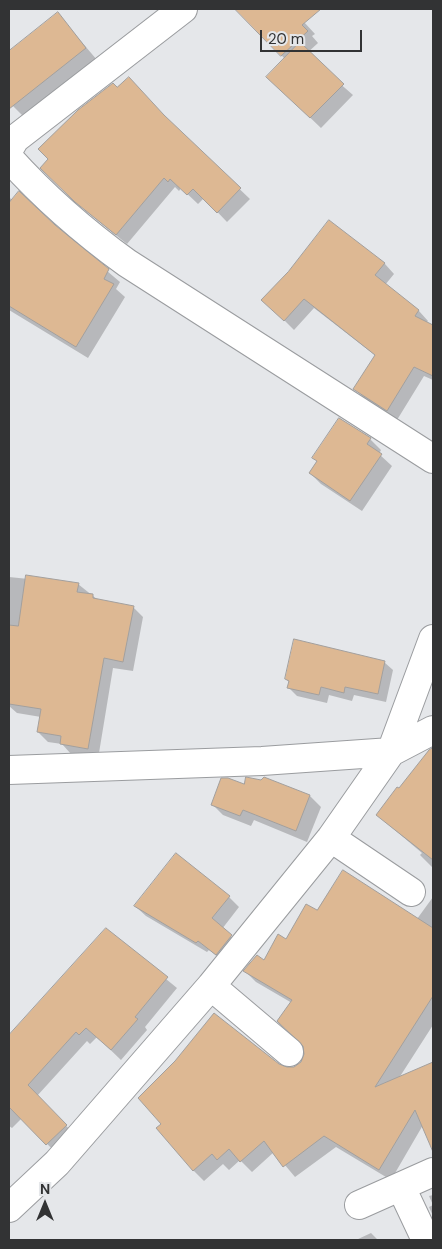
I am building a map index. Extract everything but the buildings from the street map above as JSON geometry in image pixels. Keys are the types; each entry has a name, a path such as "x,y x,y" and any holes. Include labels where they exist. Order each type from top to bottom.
{"street":[{"path":"9,149 15,138 183,9"},
{"path":"9,158 56,207 84,232 127,263 433,459"},
{"path":"9,1208 57,1163 211,986 331,838 391,752 433,639"},
{"path":"9,770 262,761 391,752 433,730"},
{"path":"331,838 411,892"},
{"path":"211,986 289,1052"},
{"path":"359,1205 433,1172"},
{"path":"401,1186 426,1240"}]}
